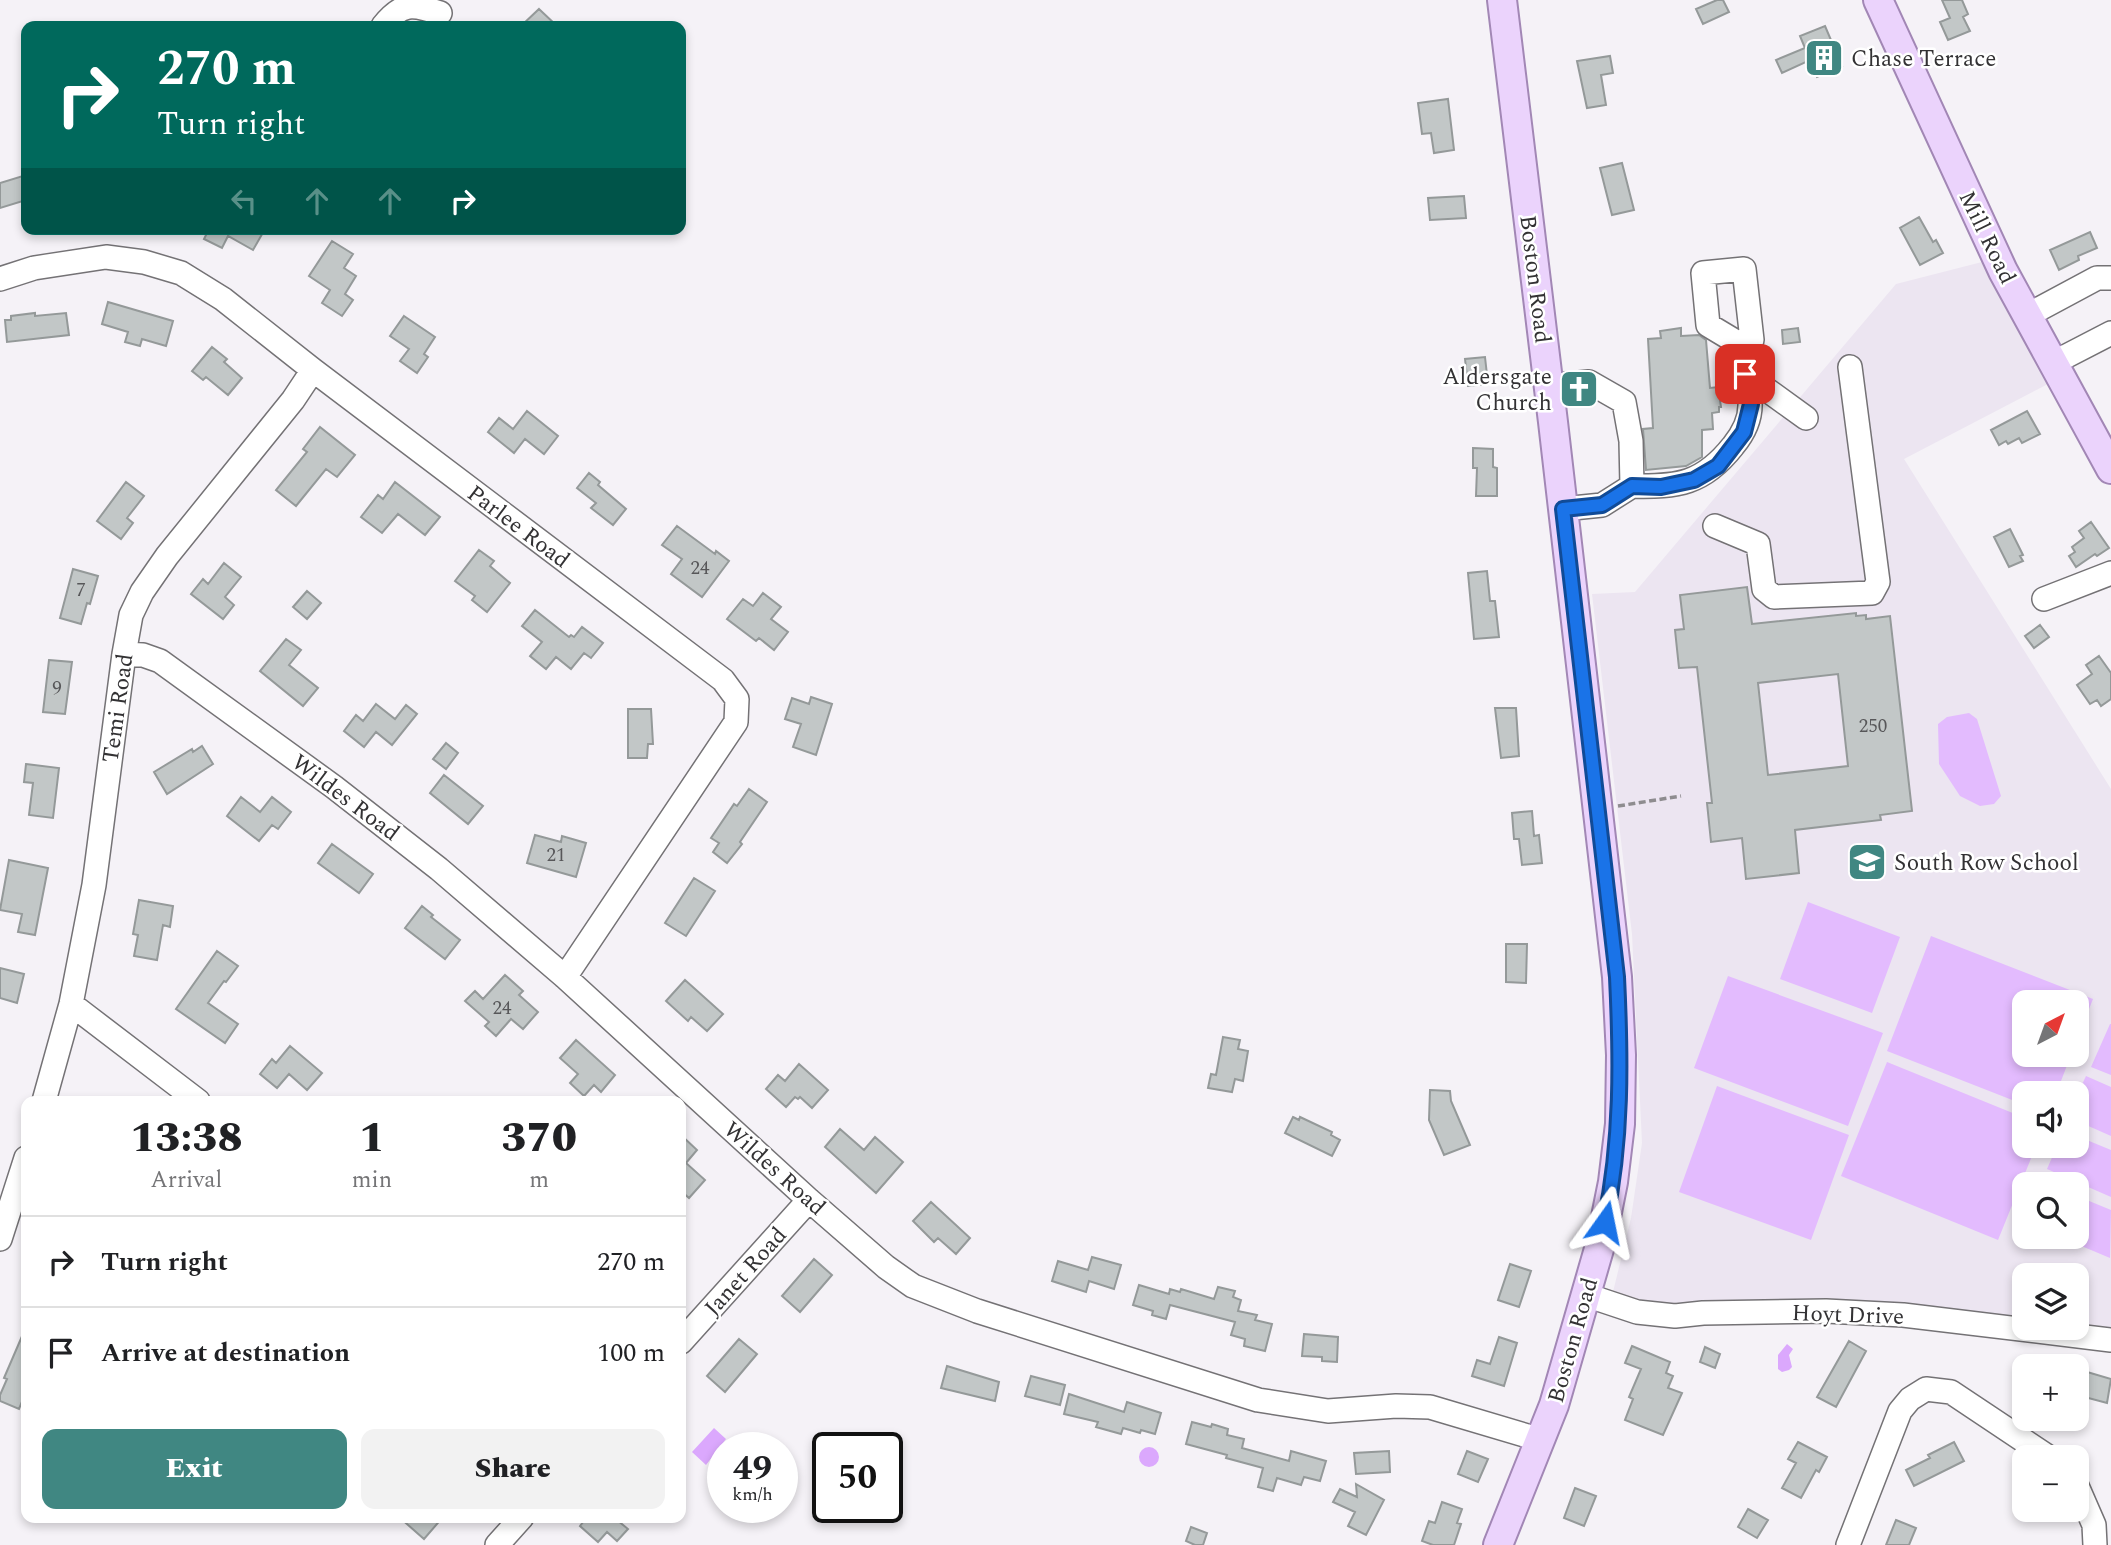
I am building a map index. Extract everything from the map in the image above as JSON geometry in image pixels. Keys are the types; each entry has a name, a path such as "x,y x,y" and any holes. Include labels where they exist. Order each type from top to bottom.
{"main road":[{"name":"Boston Road","path":"1498,1545 1541,1440 1586,1295 1613,1182 1619,1124 1621,1055 1617,977 1502,0"},
{"name":"Mill Road","path":"1878,0 2003,271 2111,469"}],"street":[{"path":"388,21 399,9 416,5 446,13"},
{"name":"Parlee Road","path":"0,279 34,268 106,257 144,262 181,273 223,299 723,680 737,699 736,722 565,977"},
{"path":"2028,315 2097,278 2111,278"},
{"path":"2054,362 2111,333"},
{"path":"1563,509 1602,505 1632,486 1661,487 1694,480 1718,466 1744,432 1751,404 1738,343"},
{"path":"1715,526 1758,544 1764,589 1774,597 1872,593 1878,582 1850,367"},
{"name":"Temi Road","path":"45,1096 71,1004 94,885 131,615 142,592 167,556 293,400 313,370"},
{"path":"1745,374 1807,418"},
{"path":"1549,386 1589,382 1624,402 1631,442 1632,486"},
{"path":"2044,599 2111,573"},
{"name":"Wildes Road","path":"124,654 143,655 160,661 334,787 439,869 565,977 809,1200 914,1286 977,1311 1258,1400 1328,1411 1430,1406 1541,1440"},
{"path":"71,1004 191,1096"},
{"path":"0,1239 21,1174"},
{"name":"Janet Road","path":"686,1336 809,1200"},
{"name":"Hoyt Drive","path":"1586,1295 1637,1312 1675,1317 1703,1313 1826,1311 1903,1315 2111,1340"},
{"path":"1848,1545 1900,1411 1910,1399 1926,1389 1951,1392 2030,1445"},
{"path":"2089,1514 2094,1525 2095,1545"},
{"path":"497,1545 517,1523"}],"path":[{"path":"1597,810 1681,796"}],"shaded area":[{"name":"South Row School","path":"1982,262 2048,384 1904,459 2111,789 2111,1327 2089,1326 2089,1263 2012,1263 2012,1321 1655,1309 1613,1292 1631,1218 1642,1143 1632,934 1592,594 1635,592 1896,284"},
{"path":"1969,713 1977,719 2001,796 1994,804 1980,806 1960,796 1939,764 1938,724 1947,717"},
{"path":"1808,902 1900,937 1872,1013 1780,979"},
{"path":"1931,936 2070,990 2012,990 2012,1068 2066,1068 2061,1081 2012,1081 2012,1100 1887,1051"},
{"path":"1728,976 1883,1033 1848,1126 1694,1068"},
{"path":"2111,1024 2111,1075 2091,1067"},
{"path":"1887,1062 2012,1113 2012,1158 2031,1158 2025,1172 2012,1172 2012,1205 1998,1240 1841,1176"},
{"path":"2086,1076 2111,1087 2111,1136 2089,1126 2089,1081 2084,1081"},
{"path":"1717,1086 1849,1135 1811,1240 1679,1192"},
{"path":"2089,1141 2111,1150 2111,1197 2089,1187 2089,1172 2054,1172 2047,1169 2052,1158 2089,1158"},
{"path":"2089,1201 2111,1210 2110,1258 2089,1249"},
{"path":"1787,1344 1793,1349 1789,1355 1792,1367 1782,1372 1778,1369 1778,1355"},
{"path":"707,1436 706,1465 692,1452"},
{"path":"1149,1447 1156,1450 1159,1457 1156,1464 1149,1467 1142,1464 1139,1457 1142,1450"}],"building":[{"path":"1723,0 1729,12 1703,24 1696,9"},
{"path":"1942,0 1962,0 1968,14 1963,17 1970,31 1948,40 1940,22 1950,18"},
{"path":"539,9 552,21 526,21"},
{"name":"Chase Terrace","path":"1825,26 1842,66 1817,77 1810,60 1782,73 1776,60 1805,48 1800,36"},
{"path":"1610,56 1613,73 1601,75 1606,105 1587,108 1577,61"},
{"path":"1448,99 1454,150 1434,153 1431,133 1422,134 1418,103"},
{"path":"1622,163 1634,210 1612,215 1600,168"},
{"path":"21,177 21,202 0,208 0,183"},
{"path":"1464,196 1466,218 1430,220 1428,198"},
{"path":"1919,217 1933,242 1936,240 1943,253 1920,265 1900,228"},
{"path":"2090,232 2097,248 2078,256 2079,260 2059,270 2050,250"},
{"path":"206,235 262,235 253,250 228,236 222,248 204,239"},
{"path":"332,241 353,254 344,268 356,276 345,294 353,300 342,316 322,303 330,290 309,276"},
{"path":"108,302 173,321 166,346 142,339 140,346 125,342 128,332 102,324"},
{"path":"35,313 35,316 66,313 69,335 7,342 5,320 11,320 11,316"},
{"path":"404,316 435,337 424,354 428,357 417,373 400,361 409,349 390,336"},
{"path":"1681,328 1681,336 1699,335 1706,340 1710,388 1718,387 1721,407 1719,412 1712,413 1713,429 1702,430 1702,457 1686,466 1646,470 1643,429 1653,428 1648,339 1661,338 1660,331"},
{"path":"1798,328 1800,342 1783,344 1782,330"},
{"path":"212,347 227,359 224,362 242,378 228,395 206,377 203,380 192,371"},
{"path":"1485,357 1488,384 1468,386 1465,359"},
{"path":"527,411 558,436 544,454 525,439 514,453 488,432 499,418 513,429"},
{"path":"2027,411 2040,434 2022,443 2019,438 1999,445 1991,430"},
{"path":"320,427 355,455 337,477 326,469 296,506 276,490 307,452 303,449"},
{"path":"1473,448 1493,449 1493,467 1497,468 1497,496 1476,496 1477,468 1473,468"},
{"path":"589,473 600,482 598,485 626,509 613,525 591,508 596,503 577,488"},
{"path":"126,482 144,496 127,518 133,523 121,539 97,521"},
{"path":"395,482 440,517 425,535 398,514 382,533 361,517 378,495 383,499"},
{"path":"2091,522 2109,548 2076,567 2069,556 2075,552 2072,547 2084,538 2079,531"},
{"path":"677,526 729,561 702,597 671,574 682,559 662,545"},
{"path":"2010,529 2023,555 2020,556 2023,561 2009,567 1994,537"},
{"path":"479,550 494,561 490,566 510,583 487,612 472,600 475,596 455,581"},
{"path":"224,563 241,577 225,597 234,605 223,619 191,594 203,579 208,584"},
{"path":"73,569 98,576 81,624 60,618"},
{"path":"1487,571 1490,601 1495,601 1499,637 1474,639 1468,573"},
{"path":"1747,587 1752,624 1856,613 1856,616 1866,615 1866,619 1890,616 1912,811 1880,815 1881,820 1795,830 1799,873 1746,879 1742,838 1711,842 1707,803 1712,803 1697,667 1679,668 1675,630 1684,629 1680,595","holes":["1838,674 1848,766 1768,775 1758,683"]},
{"path":"307,591 321,603 307,619 293,607"},
{"path":"763,593 781,607 771,619 788,632 774,650 759,638 756,641 727,619 743,599 753,606"},
{"path":"535,610 569,637 574,637 582,627 603,643 591,658 584,653 571,669 556,657 546,669 530,656 542,642 522,626"},
{"path":"2040,625 2049,637 2034,648 2025,636"},
{"path":"286,639 301,650 289,665 318,688 303,706 260,671"},
{"path":"2099,656 2111,673 2111,699 2101,706 2097,700 2090,704 2077,685 2092,674 2086,665"},
{"path":"49,660 72,662 65,714 43,712"},
{"path":"811,697 832,704 816,755 793,747 801,724 785,719 792,698 809,704"},
{"path":"376,704 395,719 406,705 417,714 392,745 376,732 364,747 344,731 356,715 363,721"},
{"path":"1495,708 1516,708 1519,756 1501,758"},
{"path":"628,709 651,709 653,744 648,744 647,758 628,758"},
{"path":"446,743 458,753 446,769 433,759"},
{"path":"202,746 213,764 167,794 154,772 192,749 193,752"},
{"path":"26,764 59,768 53,818 29,815 33,783 24,782"},
{"path":"444,775 483,806 468,824 430,793"},
{"path":"749,789 767,802 740,842 742,844 727,863 713,852 719,843 711,838 734,804 737,806"},
{"path":"241,797 260,812 272,797 291,812 278,829 272,825 259,841 227,816"},
{"path":"1532,811 1534,836 1539,835 1542,863 1522,865 1519,839 1514,839 1512,813"},
{"path":"535,835 561,842 562,836 586,843 576,877 527,863"},
{"path":"332,844 373,874 359,893 318,863"},
{"path":"9,860 48,868 35,935 18,932 22,914 0,910"},
{"path":"694,878 715,891 686,936 665,923"},
{"path":"139,900 173,906 170,927 163,925 157,960 134,956 138,935 133,934"},
{"path":"422,906 433,915 431,917 460,940 445,959 405,928"},
{"path":"1506,944 1527,944 1526,983 1506,982"},
{"path":"217,951 238,966 208,1003 238,1024 225,1043 176,1009"},
{"path":"0,968 24,974 17,1003 0,998"},
{"path":"505,975 523,991 519,995 538,1012 523,1029 511,1019 496,1036 485,1026 489,1022 465,1001 475,991 483,999"},
{"path":"685,980 723,1014 707,1031 691,1017 688,1021 666,1001"},
{"path":"1223,1037 1240,1040 1238,1049 1248,1051 1243,1081 1235,1079 1232,1092 1208,1088 1211,1074 1216,1075"},
{"path":"576,1040 615,1075 601,1092 594,1085 584,1096 570,1083 578,1074 560,1058"},
{"path":"290,1046 322,1073 307,1090 289,1074 277,1088 260,1074 272,1059 276,1063"},
{"path":"799,1064 828,1090 812,1108 800,1097 795,1097 786,1107 766,1089 778,1075 785,1081"},
{"path":"1430,1090 1450,1091 1451,1101 1470,1145 1444,1155 1429,1120"},
{"path":"1293,1117 1299,1120 1300,1117 1332,1132 1331,1135 1340,1140 1332,1156 1285,1133"},
{"path":"840,1129 864,1150 875,1137 903,1162 876,1193 825,1147"},
{"path":"686,1140 697,1150 686,1163"},
{"path":"686,1163 705,1180 689,1198 686,1195"},
{"path":"931,1202 970,1238 956,1254 938,1238 934,1242 913,1221"},
{"path":"1092,1257 1121,1265 1114,1289 1089,1281 1086,1292 1052,1281 1058,1261 1088,1270"},
{"path":"814,1259 832,1275 800,1312 782,1296"},
{"path":"1510,1264 1531,1271 1519,1307 1498,1300"},
{"path":"1139,1285 1169,1294 1170,1289 1180,1292 1181,1289 1214,1299 1218,1287 1235,1291 1233,1297 1241,1300 1238,1311 1257,1315 1255,1320 1272,1324 1265,1351 1244,1346 1245,1339 1231,1335 1235,1322 1170,1305 1166,1319 1152,1315 1153,1311 1133,1305"},
{"path":"1304,1334 1338,1337 1337,1362 1322,1361 1322,1357 1302,1356"},
{"path":"1499,1337 1517,1343 1504,1386 1472,1376 1477,1360 1490,1364"},
{"path":"21,1339 19,1409 0,1401 7,1379 4,1378"},
{"path":"739,1339 757,1354 725,1392 707,1376"},
{"path":"1849,1341 1866,1351 1836,1407 1817,1397"},
{"path":"1632,1346 1670,1362 1666,1373 1673,1376 1668,1388 1682,1393 1663,1435 1625,1420 1633,1399 1629,1397 1641,1369 1625,1363"},
{"path":"1705,1347 1720,1354 1715,1368 1700,1362"},
{"path":"947,1366 999,1382 995,1401 941,1388"},
{"path":"2089,1373 2111,1379 2107,1403 2089,1398"},
{"path":"1031,1376 1065,1385 1060,1405 1025,1396"},
{"path":"1069,1394 1124,1412 1127,1402 1161,1413 1155,1434 1123,1428 1121,1434 1096,1427 1098,1422 1064,1414"},
{"path":"1192,1422 1228,1429 1227,1435 1244,1439 1242,1448 1289,1461 1291,1451 1326,1461 1320,1481 1304,1477 1301,1485 1277,1478 1273,1491 1258,1487 1263,1468 1186,1444"},
{"path":"1798,1442 1827,1457 1819,1472 1816,1470 1801,1498 1782,1488 1796,1463 1788,1459"},
{"path":"1954,1442 1964,1461 1914,1486 1906,1470"},
{"path":"1389,1451 1390,1472 1356,1474 1354,1453"},
{"path":"1467,1451 1488,1459 1478,1482 1458,1474"},
{"path":"1356,1484 1384,1500 1366,1535 1348,1526 1355,1512 1333,1502 1340,1489 1357,1497"},
{"path":"1575,1488 1596,1496 1584,1526 1564,1518"},
{"path":"1442,1502 1462,1509 1457,1523 1461,1524 1454,1545 1433,1545 1422,1541 1429,1521 1435,1523"},
{"path":"1748,1509 1768,1520 1757,1538 1738,1527"},
{"path":"1896,1520 1916,1528 1909,1545 1886,1545"},
{"path":"406,1523 438,1523 424,1539"},
{"path":"582,1523 621,1523 628,1529 617,1541 607,1532 598,1542 580,1526"},
{"path":"1191,1527 1207,1533 1203,1545 1186,1541"}],"place":[{"name":"Chase Terrace","path":"1824,58"},
{"name":"Aldersgate Church","path":"1579,389"},
{"name":"South Row School","path":"1867,862"}],"route":[{"path":"1605,1222 1613,1182 1619,1124 1621,1055 1617,977 1563,509 1602,505 1632,486 1661,487 1694,480 1718,466 1744,432 1751,404 1745,374"}]}
